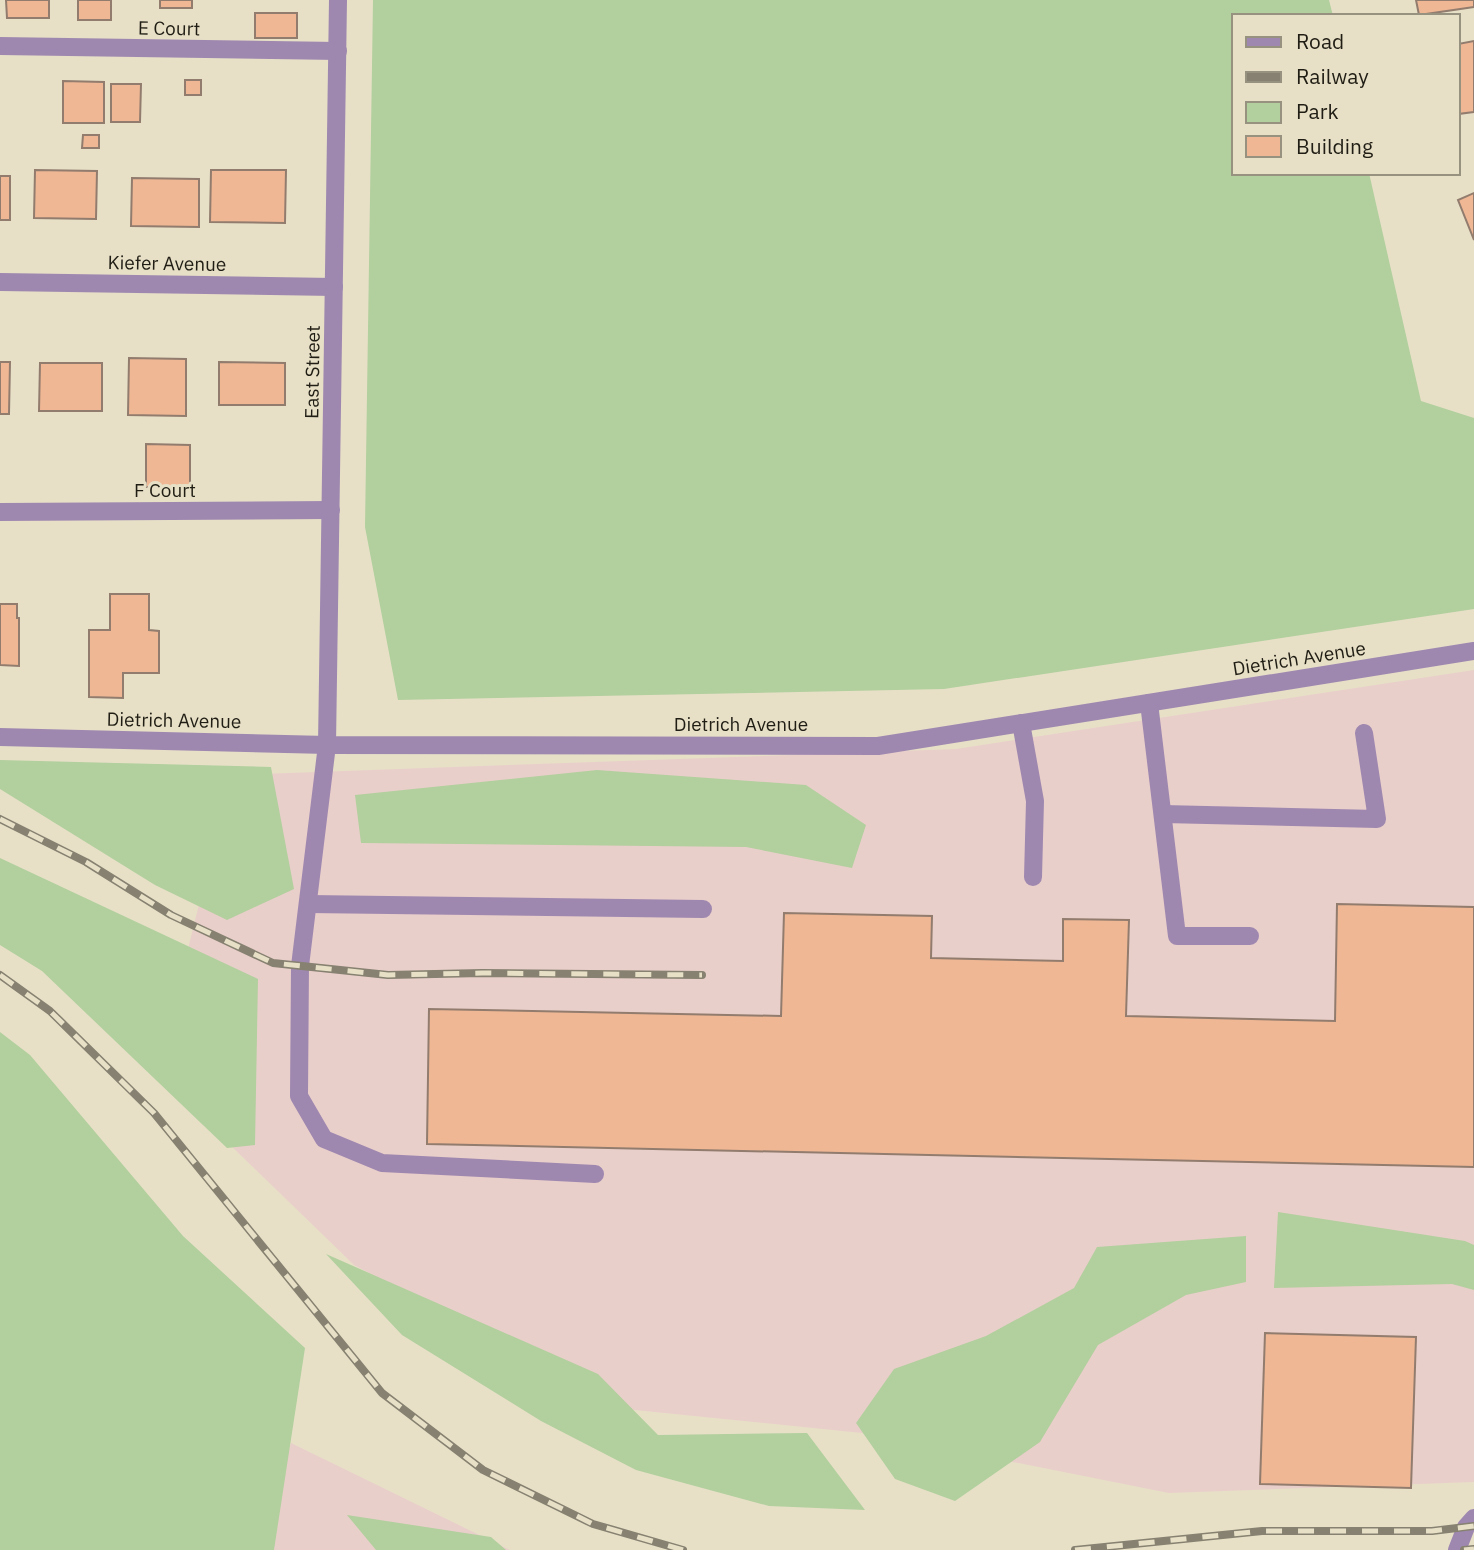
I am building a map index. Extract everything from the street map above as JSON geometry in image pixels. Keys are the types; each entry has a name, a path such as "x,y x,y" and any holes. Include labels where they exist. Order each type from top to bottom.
{"street":[{"name":"East Street","path":"338,0 327,745 300,966 299,1096 324,1139 382,1163 595,1174"},
{"name":"E Court","path":"0,46 338,51"},
{"name":"Kiefer Avenue","path":"0,282 334,287"},
{"name":"F Court","path":"0,512 331,510"},
{"name":"Dietrich Avenue","path":"0,737 327,745 878,746 1474,651"},
{"path":"1149,703 1177,936 1250,936"},
{"path":"1021,723 1035,801 1032,877"},
{"path":"1163,814 1377,819 1364,733"},
{"path":"308,904 703,909"},
{"path":"1457,1550 1466,1527 1474,1518"}],"shaded area":[{"path":"1474,670 1474,1482 1169,1493 872,1434 625,1409 354,1265 157,1074 231,775 956,749"},
{"path":"291,1443 510,1550 259,1550"}],"green space":[{"path":"373,0 1329,0 1332,14 1232,14 1232,175 1369,175 1421,401 1474,418 1474,609 944,689 398,700 365,527"},
{"path":"0,760 271,767 294,889 227,920 155,885 0,789"},
{"path":"597,770 806,785 866,825 852,868 746,847 361,843 355,795"},
{"path":"0,858 258,979 255,1145 227,1148 42,971 0,945"},
{"path":"0,1032 30,1055 183,1236 305,1348 274,1550 0,1550"},
{"path":"1278,1212 1465,1241 1474,1245 1474,1290 1452,1284 1274,1288"},
{"path":"1246,1236 1246,1282 1186,1295 1098,1345 1040,1442 955,1501 895,1479 856,1423 894,1369 986,1336 1074,1288 1097,1247"},
{"path":"326,1254 598,1374 658,1435 807,1433 865,1510 769,1506 636,1470 541,1421 402,1335"},
{"path":"347,1515 491,1537 506,1550 376,1550"}],"building":[{"path":"6,0 49,0 49,18 7,18"},
{"path":"78,0 111,0 111,20 78,20"},
{"path":"160,0 192,0 192,8 160,8"},
{"path":"1416,0 1474,0 1474,7 1419,14"},
{"path":"255,13 297,13 297,38 255,38"},
{"path":"1474,41 1474,112 1460,114 1460,44"},
{"path":"185,80 201,80 201,95 185,95"},
{"path":"63,81 104,82 104,123 63,123"},
{"path":"111,84 141,84 140,122 111,122"},
{"path":"83,135 99,135 99,148 82,148"},
{"path":"35,170 97,171 96,219 34,218"},
{"path":"211,170 286,170 285,223 210,222"},
{"path":"0,176 10,176 10,220 0,220"},
{"path":"132,178 199,179 199,227 131,226"},
{"path":"1474,193 1474,240 1458,200"},
{"path":"129,358 186,359 186,416 128,415"},
{"path":"0,362 10,362 9,414 0,414"},
{"path":"219,362 285,363 285,405 219,405"},
{"path":"40,363 102,363 102,411 39,411"},
{"path":"146,444 190,445 190,487 146,487"},
{"path":"110,594 149,594 149,630 159,631 159,673 123,673 123,698 89,697 89,630 110,630"},
{"path":"0,604 17,604 19,666 0,665"},
{"path":"1337,904 1474,907 1474,1167 427,1144 429,1009 781,1016 784,913 932,916 931,958 1063,961 1063,919 1129,920 1126,1016 1335,1021"},
{"path":"1265,1333 1416,1337 1411,1488 1260,1484"}],"railway":[{"path":"0,819 86,862 171,915 273,963 388,975 702,975"},
{"path":"0,975 50,1011 154,1113 382,1393 483,1470 593,1524 683,1550"},
{"path":"1075,1550 1262,1531 1432,1531 1474,1526"},
{"path":"1464,1550 1474,1549"}]}
